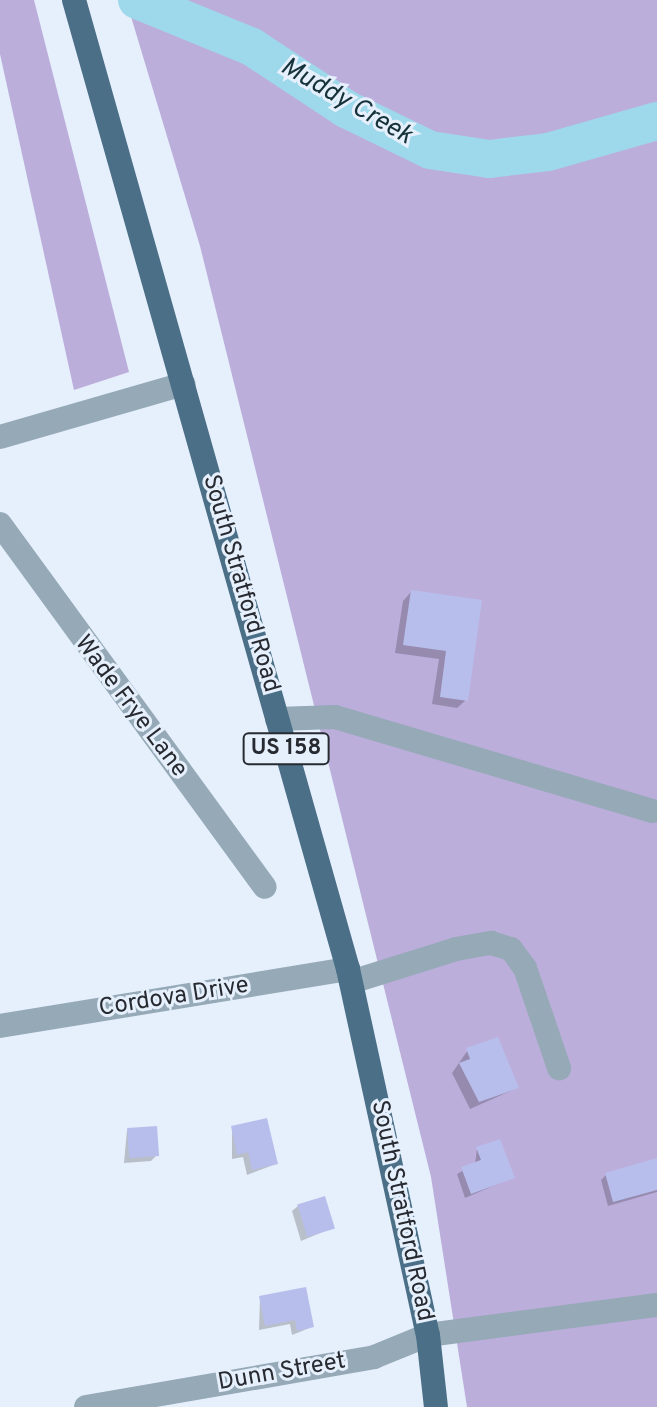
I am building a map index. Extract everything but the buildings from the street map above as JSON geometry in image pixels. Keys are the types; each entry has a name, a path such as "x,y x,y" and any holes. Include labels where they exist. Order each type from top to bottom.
{"main road":[{"name":"South Stratford Road","path":"74,0 350,976 428,1335 436,1407"}],"street":[{"path":"0,437 184,384"},
{"name":"Wade Frye Lane","path":"0,524 265,887"},
{"path":"277,719 335,717 652,811"},
{"name":"Cordova Drive","path":"0,1026 350,976 491,943 511,949 525,968 559,1068"},
{"name":"Dunn Street","path":"86,1407 374,1357 428,1335 657,1305"}],"shaded area":[{"path":"0,0 34,0 129,372 74,390 0,54"},
{"path":"126,0 657,0 657,1407 467,1407 431,1177 200,246"}],"waterway":[{"name":"Muddy Creek","path":"137,0 252,47 346,109 430,150 489,159 548,152 657,121"}]}
